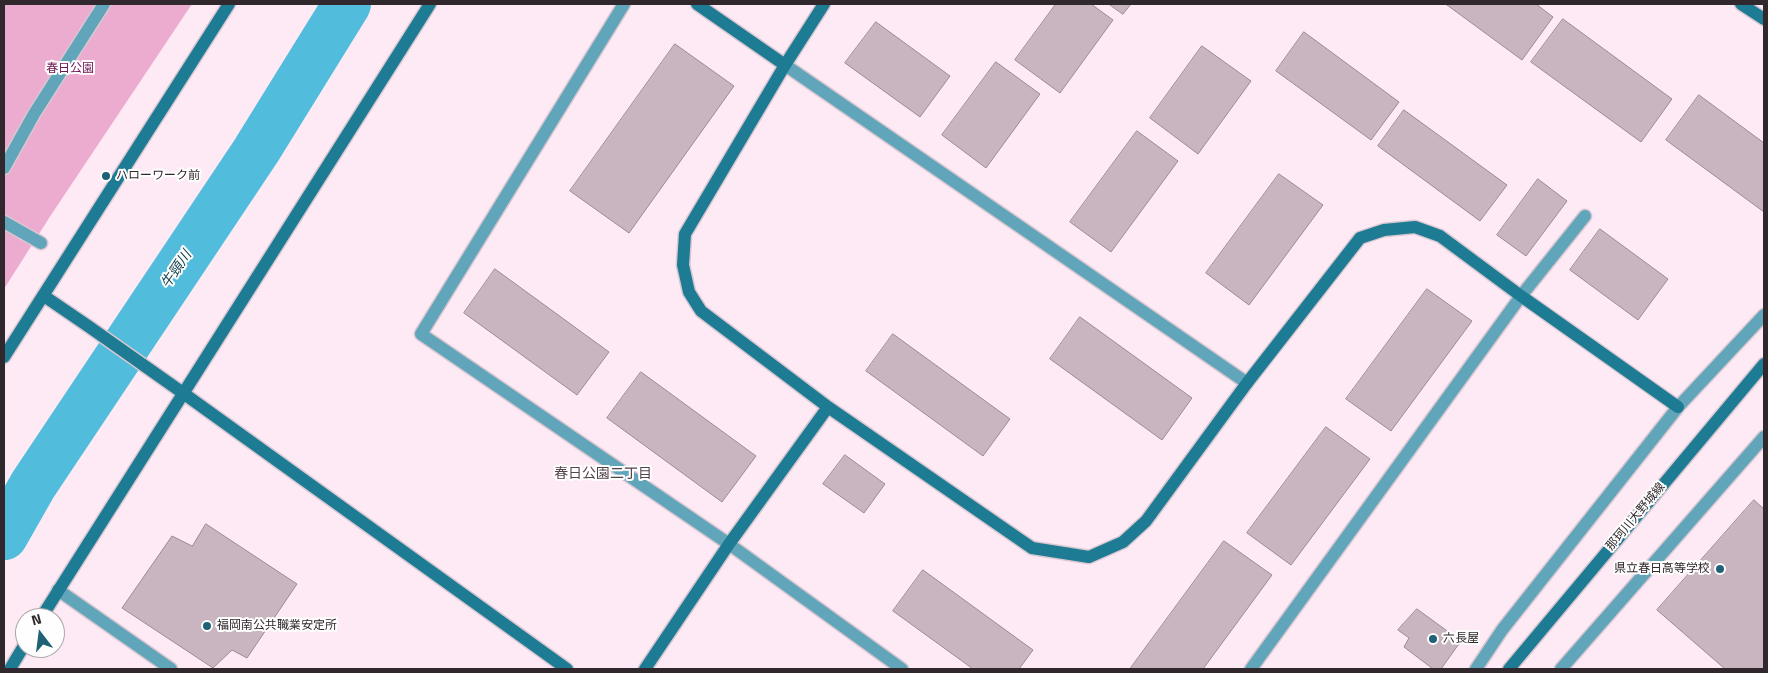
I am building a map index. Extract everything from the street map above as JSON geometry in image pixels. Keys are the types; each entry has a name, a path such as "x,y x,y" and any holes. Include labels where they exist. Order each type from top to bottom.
{"street":[{"path":"4,168 34,114 104,4"},
{"path":"4,357 229,4"},
{"path":"47,608 430,4"},
{"path":"624,4 421,334 729,544 902,669"},
{"path":"697,4 1247,383"},
{"path":"824,4 785,65 685,234 683,265 689,292 701,311 828,406 1032,548 1089,557 1123,542 1146,521 1247,383 1360,238 1384,230 1414,227 1440,236 1678,408"},
{"path":"1741,4 1764,19"},
{"path":"1251,669 1521,296 1585,216"},
{"path":"4,222 41,244"},
{"path":"44,296 183,393 567,669"},
{"path":"1476,669 1502,630 1678,408 1764,315"},
{"name":"那珂川大野城線","path":"1509,669 1764,364"},
{"path":"645,669 729,544 828,406"},
{"path":"1561,669 1764,437"},
{"path":"58,590 170,669"},
{"path":"10,669 17,658"}],"green space":[{"name":"春日公園","path":"4,4 192,4 51,215 4,289"}],"building":[{"path":"1056,4 1091,4 1113,20 1060,93 1015,60"},
{"path":"1109,4 1131,4 1123,14"},
{"path":"1448,4 1536,4 1553,17 1522,60"},
{"path":"1563,19 1672,99 1641,142 1531,62"},
{"path":"876,22 950,76 920,117 845,63"},
{"path":"1304,32 1399,102 1371,140 1276,71"},
{"path":"675,44 734,86 629,233 570,191"},
{"path":"1202,46 1251,81 1198,154 1150,118"},
{"path":"996,62 1040,94 986,168 942,135"},
{"path":"1699,95 1764,143 1764,212 1666,140"},
{"path":"1404,110 1507,185 1480,221 1378,146"},
{"path":"1137,131 1178,161 1111,252 1070,222"},
{"path":"1279,174 1323,205 1249,305 1206,273"},
{"path":"1538,179 1567,201 1526,256 1497,235"},
{"path":"1600,229 1668,279 1638,320 1570,270"},
{"path":"495,269 609,352 577,395 464,313"},
{"path":"1427,289 1472,321 1391,431 1346,399"},
{"path":"1080,317 1192,398 1162,440 1050,359"},
{"path":"893,334 1010,419 983,456 866,371"},
{"path":"641,372 756,456 722,502 607,418"},
{"path":"1326,427 1370,459 1291,565 1247,533"},
{"path":"845,455 885,484 864,513 823,484"},
{"name":"県立春日高等学校","path":"1754,500 1764,509 1764,667 1762,669 1725,669 1657,610"},
{"path":"206,524 297,584 247,658 232,650 213,668 122,608 172,536 192,546"},
{"path":"1224,541 1272,575 1203,669 1130,669"},
{"path":"923,570 1033,650 1019,669 973,669 893,611"},
{"name":"六長屋","path":"1417,609 1461,641 1441,669 1433,669 1404,647 1409,638 1398,630"}],"waterway":[{"name":"牛頸川","path":"4,536 33,485 256,151 347,4"}],"place":[{"name":"ハローワーク前","path":"106,176"},
{"name":"県立春日高等学校","path":"1720,569"},
{"name":"福岡南公共職業安定所","path":"207,626"},
{"name":"六長屋","path":"1433,639"}],"district":[{"name":"春日公園二丁目","path":"603,475"}]}
